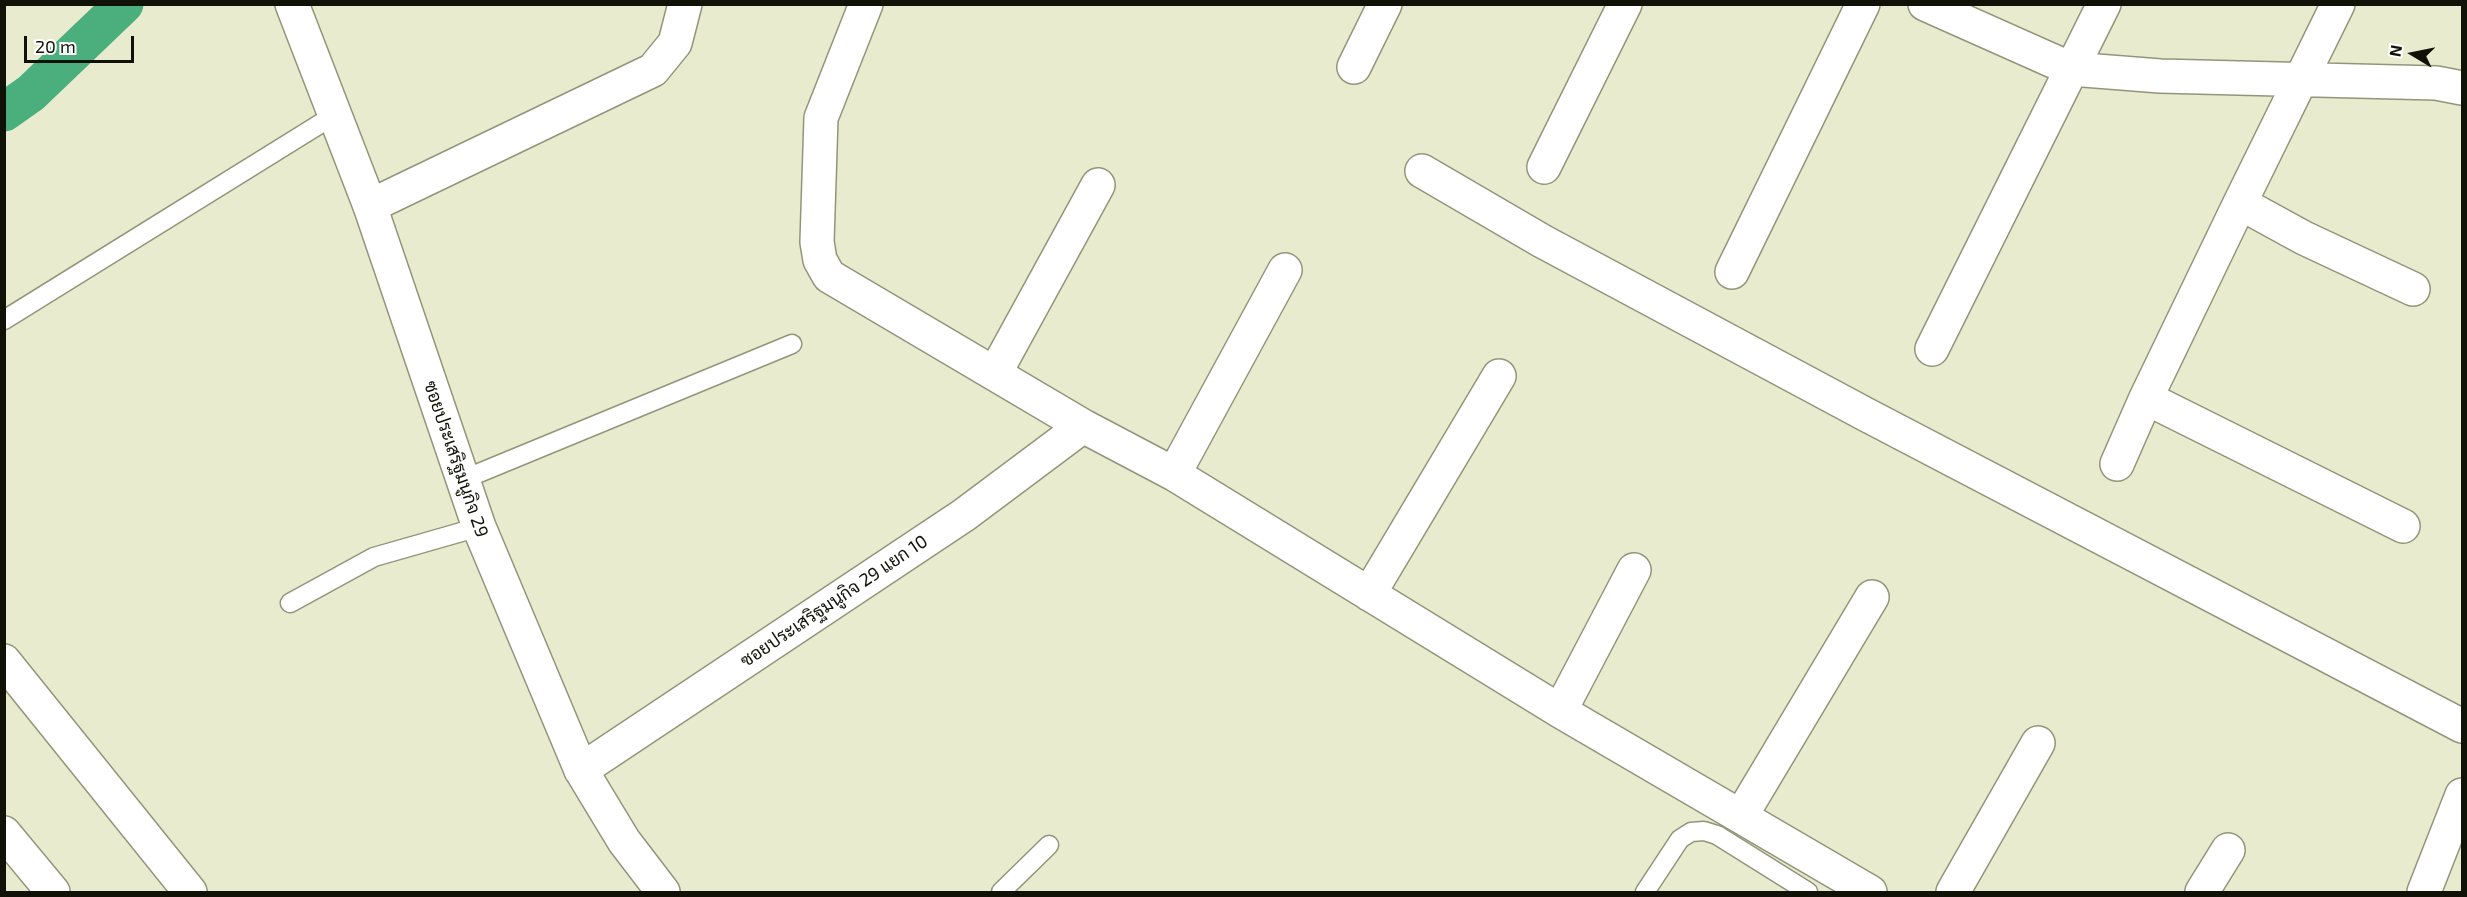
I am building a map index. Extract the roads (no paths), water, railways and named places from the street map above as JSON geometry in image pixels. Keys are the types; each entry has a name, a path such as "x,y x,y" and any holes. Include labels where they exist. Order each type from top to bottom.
{"street":[{"name":"ซอยประเสริฐมนูกิจ 29","path":"292,4 370,206 479,527 581,770 624,841 663,892"},
{"path":"370,206 654,70 675,43 685,4"},
{"path":"866,4 821,118 817,242 820,260 829,276 1083,426 1174,474 1560,711 1870,892"},
{"path":"1354,67 1385,4"},
{"path":"1544,167 1625,4"},
{"path":"1732,272 1863,4"},
{"path":"1925,4 2071,69 2160,76 2436,83 2463,88"},
{"path":"1932,349 2104,4"},
{"path":"2117,464 2146,398 2338,4"},
{"path":"1422,171 1542,241 1865,414 2463,726"},
{"path":"995,373 1098,185"},
{"path":"2240,203 2304,238 2413,290"},
{"path":"1174,474 1285,270"},
{"path":"1369,594 1499,376"},
{"path":"2146,398 2403,526"},
{"name":"ซอยประเสริฐมนูกิจ 29 แยก 10","path":"581,770 964,515 1083,426"},
{"path":"1560,711 1634,570"},
{"path":"1741,816 1872,597"},
{"path":"4,661 190,892"},
{"path":"1953,892 2038,743"},
{"path":"2424,892 2463,795"},
{"path":"4,833 53,892"},
{"path":"2202,892 2228,850"}],"lane":[{"path":"4,320 336,114"},
{"path":"462,480 792,344"},
{"path":"290,603 374,557 479,527"},
{"path":"1645,892 1680,839 1691,832 1717,835 1798,890"},
{"path":"1001,892 1048,845"}],"waterway":[{"path":"4,112 31,93 124,4"}]}
